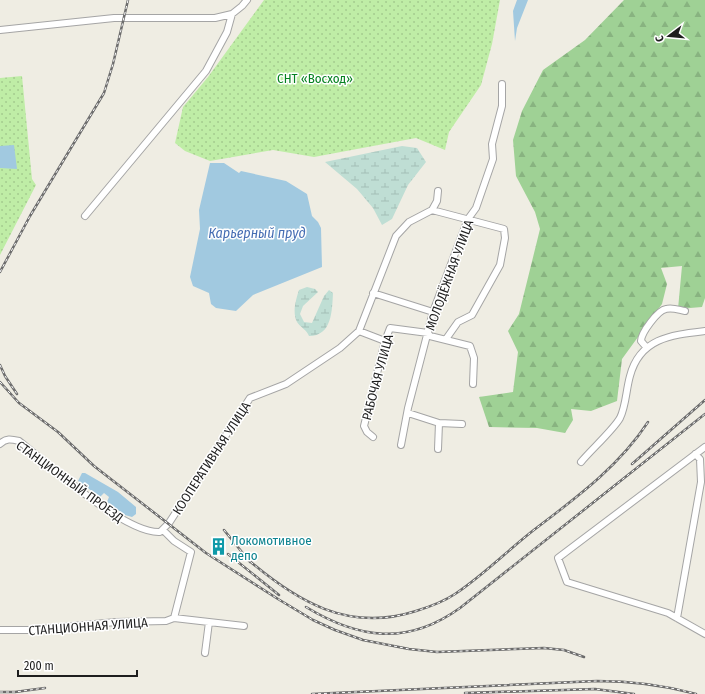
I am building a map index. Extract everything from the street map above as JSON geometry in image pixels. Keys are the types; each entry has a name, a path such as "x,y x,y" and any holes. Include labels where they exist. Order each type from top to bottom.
{"street":[{"path":"0,30 114,18 215,18 232,14 242,6 246,0"},
{"path":"85,216 206,71 227,32 232,14"},
{"name":"МОЛОДЁЖНАЯ УЛИЦА","path":"401,445 433,312 468,219 476,208 493,159 492,144 502,106 502,84"},
{"path":"438,191 437,201 432,210 504,229 505,238 500,265 472,314 458,322 446,339"},
{"name":"КООПЕРАТИВНАЯ УЛИЦА","path":"163,530 250,398 286,384 340,348 359,331 396,236 409,222 432,210"},
{"path":"373,293 433,312"},
{"path":"647,348 642,341 642,335 661,310 668,308 685,311"},
{"name":"РАБОЧАЯ УЛИЦА","path":"373,437 367,432 364,426 385,341 390,328 428,333"},
{"path":"359,331 385,341"},
{"path":"581,462 619,419 630,375 640,353 655,342 673,335 705,331"},
{"path":"428,333 430,336 470,346 474,358 473,384"},
{"path":"408,413 438,422 462,424"},
{"path":"438,422 438,449"},
{"name":"СТАНЦИОННЫЙ ПРОЕЗД","path":"0,444 5,440 12,439 19,441 116,517 143,530 157,532 163,530"},
{"path":"705,447 558,558 567,582 668,613 705,634"},
{"path":"677,618 701,482 700,460 695,454"},
{"path":"163,530 174,541 191,552 174,618"},
{"name":"СТАНЦИОННАЯ УЛИЦА","path":"0,630 30,630 116,622 166,621 174,618 244,626"},
{"path":"205,653 209,622"}],"green space":[{"name":"СНТ «Восход»","path":"264,0 500,0 492,44 481,85 449,132 445,150 416,138 314,157 273,150 210,161 185,151 175,143 183,107 208,77"},
{"path":"624,0 705,0 705,298 702,307 678,309 682,266 661,268 667,284 662,304 622,359 617,401 591,411 571,409 573,420 565,433 537,428 489,427 479,397 513,392 518,352 508,331 519,314 540,229 535,212 516,176 513,140 522,111 543,70 585,40"},
{"path":"22,76 32,179 36,185 0,255 0,78"},
{"path":"402,146 417,148 426,162 408,185 392,219 382,225 373,208 357,189 325,162"},
{"path":"307,287 315,289 318,292 303,306 300,314 304,322 312,323 324,296 329,290 333,293 331,315 326,327 317,335 309,336 297,322 295,314 299,290"}],"water":[{"path":"517,0 528,0 517,28 515,41 513,11"},
{"path":"14,145 17,169 0,168 0,146"},
{"name":"Карьерный пруд","path":"210,163 224,163 239,173 241,171 286,181 307,194 312,216 321,228 322,267 253,295 236,311 216,308 211,304 209,293 193,286 190,277 200,229 199,210"},
{"path":"82,473 85,473 118,492 136,507 136,514 132,517 125,515 107,502 109,497 104,493 100,497 78,481"}],"railway":[{"path":"0,272 30,216 104,93 113,64 128,0"},
{"path":"0,365 5,376 17,394"},
{"path":"0,382 19,403 58,432 94,466 206,553 313,620 363,640 409,649 437,652 544,648 564,650 584,657"},
{"path":"632,464 705,400"},
{"path":"306,607 345,626 383,634 402,633 421,628 440,620 460,608 705,414"},
{"path":"246,558 284,588 324,609 346,615 368,618 391,617 426,608 446,599 465,587 484,573 530,533 578,496 609,469 636,439 648,422"},
{"path":"224,530 250,562"},
{"path":"228,554 279,595"},
{"path":"312,694 597,681 647,684 696,694"},
{"path":"0,692 15,692 45,688"},
{"path":"465,693 595,689 634,694"}],"place":[{"name":"Локомотивное депо","path":"218,547"}]}
